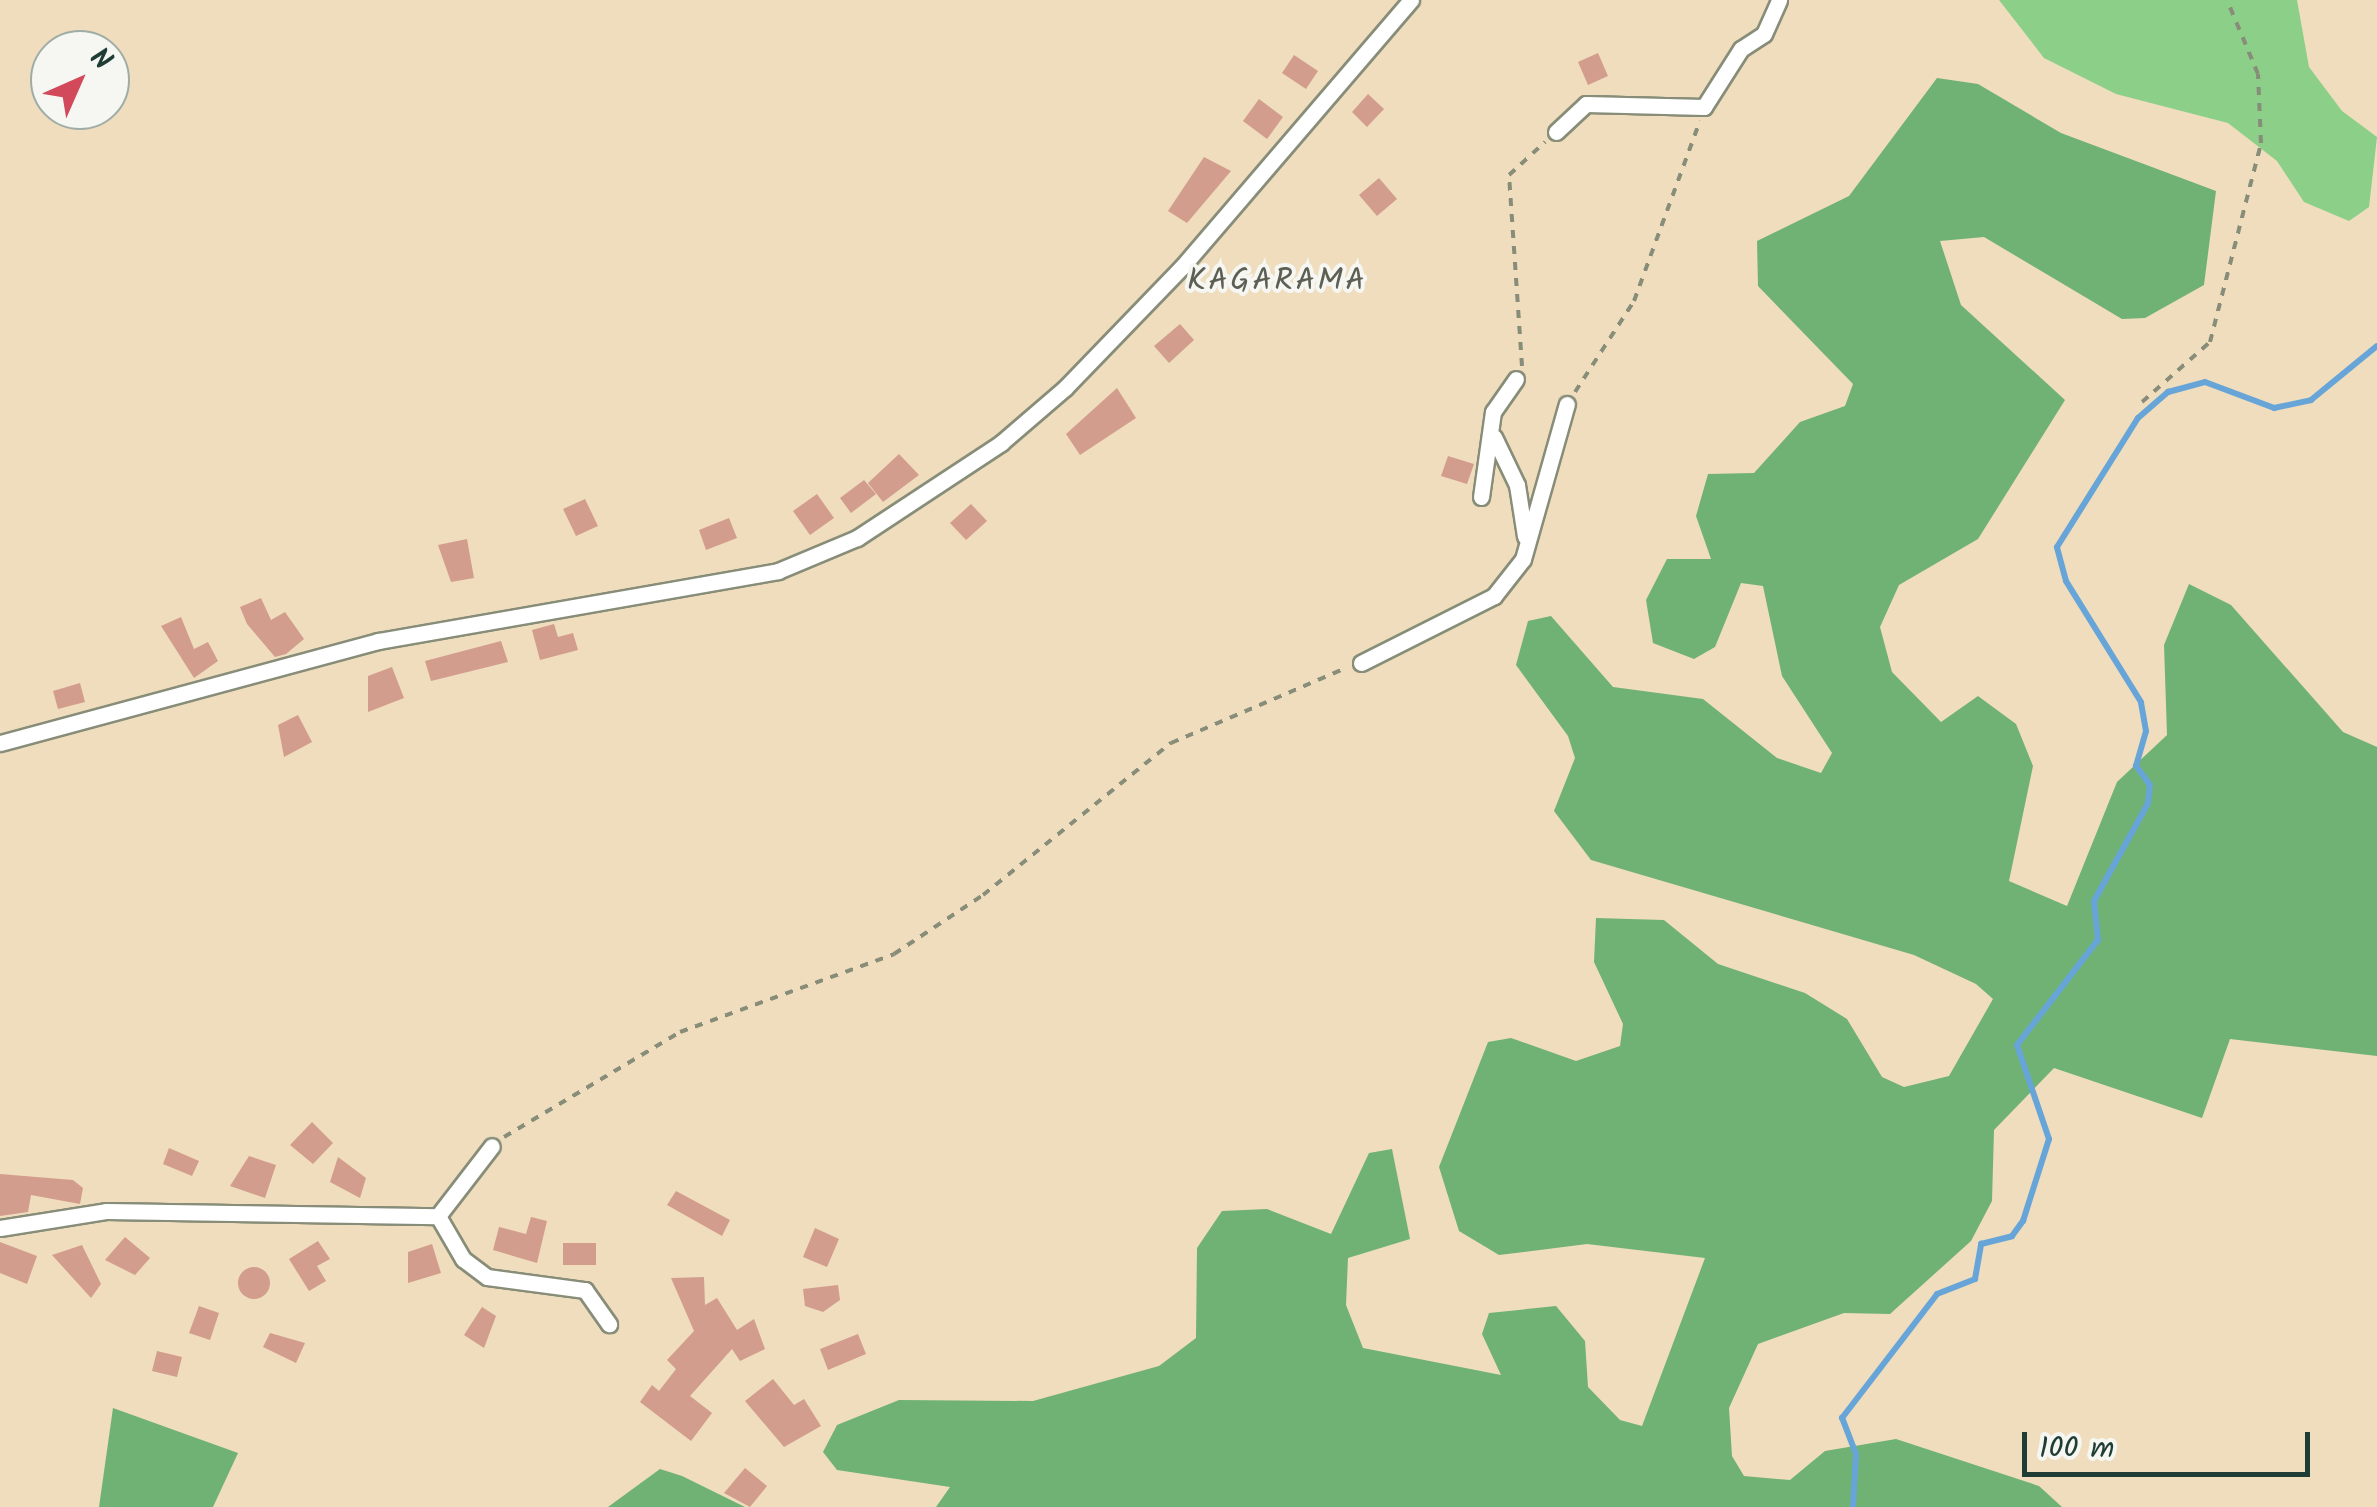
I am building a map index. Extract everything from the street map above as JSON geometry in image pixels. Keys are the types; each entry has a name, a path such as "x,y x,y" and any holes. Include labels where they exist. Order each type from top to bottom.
{"street":[{"path":"0,744 378,640 778,570 857,538 1000,444 1065,388 1182,266 1411,0"},
{"path":"1556,132 1586,104 1704,106 1741,49 1764,34 1779,0"},
{"path":"1481,497 1494,437 1493,412 1516,379"},
{"path":"1360,663 1465,618 1523,559 1566,404"},
{"path":"1494,437 1528,522 1523,559"},
{"path":"438,1216 492,1146"},
{"path":"0,1228 106,1211 438,1216"},
{"path":"438,1216 463,1258 487,1277 585,1290 609,1324"}],"path":[{"path":"2142,402 2210,342 2260,143 2258,74 2227,0"},
{"path":"1566,404 1634,301 1679,198 1704,106"},
{"path":"1516,379 1525,359 1510,175 1556,132"},
{"path":"492,1146 680,1032 894,954 1171,743 1360,663"}],"green space":[{"path":"1999,0 2297,0 2309,67 2342,111 2377,137 2369,207 2349,221 2304,202 2277,161 2228,123 2116,94 2044,58"},
{"path":"1937,78 1978,84 2061,133 2216,191 2204,285 2145,318 2122,319 1984,237 1940,241 1961,305 2065,400 1978,539 1899,585 1880,627 1892,672 1941,722 1978,696 2016,724 2033,766 2009,881 2067,906 2117,782 2167,735 2164,645 2189,584 2231,605 2343,732 2377,747 2377,1056 2230,1039 2202,1118 2054,1068 1994,1130 1992,1201 1971,1241 1890,1314 1844,1313 1758,1344 1729,1408 1732,1456 1744,1476 1790,1480 1825,1451 1896,1439 2039,1486 2062,1507 936,1507 950,1487 837,1470 823,1452 837,1425 899,1400 1033,1401 1159,1366 1196,1338 1197,1248 1222,1211 1267,1209 1331,1234 1369,1153 1392,1149 1410,1239 1348,1258 1346,1305 1363,1348 1501,1375 1482,1334 1489,1313 1556,1306 1585,1341 1588,1387 1620,1420 1642,1426 1705,1258 1587,1244 1499,1255 1459,1231 1439,1167 1488,1042 1511,1038 1576,1061 1620,1046 1623,1024 1594,962 1596,918 1664,920 1718,964 1805,993 1847,1019 1882,1077 1904,1087 1949,1076 1993,999 1976,984 1914,955 1591,860 1554,811 1575,758 1568,736 1516,665 1528,621 1551,616 1613,687 1703,699 1777,758 1821,773 1832,753 1782,676 1763,586 1741,583 1715,647 1694,659 1653,643 1646,600 1667,559 1711,559 1696,516 1708,474 1754,473 1800,422 1845,406 1853,384 1758,286 1757,241 1849,196"},
{"path":"113,1408 238,1453 213,1507 99,1507"},
{"path":"660,1469 682,1476 745,1507 608,1507"}],"building":[{"path":"1598,53 1608,76 1588,85 1578,62"},
{"path":"1294,55 1318,71 1306,89 1282,73"},
{"path":"1368,94 1384,109 1367,127 1352,112"},
{"path":"1259,99 1283,117 1267,139 1243,121"},
{"path":"1204,157 1231,171 1187,223 1168,211"},
{"path":"1379,178 1397,199 1377,216 1359,195"},
{"path":"1180,324 1194,340 1169,363 1154,346"},
{"path":"1117,388 1136,418 1080,455 1066,434"},
{"path":"899,454 919,475 883,502 868,483"},
{"path":"1448,456 1474,464 1467,484 1441,476"},
{"path":"864,480 876,494 851,513 840,498"},
{"path":"817,494 834,518 810,535 793,511"},
{"path":"585,499 598,526 576,536 563,509"},
{"path":"971,504 987,521 966,540 950,523"},
{"path":"729,518 737,538 706,550 699,530"},
{"path":"467,539 474,578 451,582 438,545"},
{"path":"261,598 271,620 285,612 304,639 286,654 275,657 247,624 240,607"},
{"path":"181,617 194,649 208,642 218,661 194,678 161,626"},
{"path":"554,624 558,637 573,633 578,650 540,660 532,630"},
{"path":"501,641 508,662 431,681 425,661"},
{"path":"392,667 404,698 368,712 368,676"},
{"path":"80,683 85,702 58,709 53,691"},
{"path":"298,715 312,742 284,757 278,725"},
{"path":"312,1122 333,1143 313,1164 290,1145"},
{"path":"169,1148 199,1161 192,1176 163,1164"},
{"path":"249,1156 276,1165 265,1198 230,1186"},
{"path":"338,1157 366,1178 360,1198 330,1182"},
{"path":"0,1174 73,1180 83,1188 80,1204 31,1195 28,1212 0,1216"},
{"path":"676,1191 730,1220 722,1236 667,1205"},
{"path":"531,1217 547,1221 537,1263 493,1250 499,1227 526,1234"},
{"path":"815,1228 839,1239 827,1267 803,1257"},
{"path":"125,1237 150,1258 135,1275 105,1260"},
{"path":"318,1241 330,1259 317,1266 326,1281 309,1291 289,1259"},
{"path":"0,1242 37,1256 27,1284 0,1273"},
{"path":"563,1243 596,1243 596,1265 563,1265"},
{"path":"432,1244 441,1273 408,1283 408,1252"},
{"path":"82,1245 101,1284 91,1298 52,1255"},
{"path":"254,1267 265,1272 270,1283 265,1294 254,1299 243,1294 238,1283 243,1272"},
{"path":"704,1277 705,1305 717,1298 737,1330 754,1319 765,1349 740,1361 732,1349 690,1396 712,1413 691,1441 640,1402 652,1385 659,1391 676,1369 667,1360 694,1331 671,1278"},
{"path":"838,1285 840,1300 823,1312 805,1306 803,1289"},
{"path":"199,1306 219,1313 210,1340 189,1333"},
{"path":"482,1307 496,1316 484,1348 464,1335"},
{"path":"270,1333 305,1343 296,1363 263,1347"},
{"path":"858,1334 866,1354 828,1370 820,1349"},
{"path":"157,1351 182,1357 177,1377 152,1371"},
{"path":"773,1379 794,1405 804,1399 821,1426 784,1447 745,1401"},
{"path":"745,1468 767,1486 750,1507 724,1493"}],"waterway":[{"path":"1853,1507 1856,1454 1842,1418 1937,1294 1975,1279 1981,1244 2012,1236 2023,1221 2049,1139 2017,1045 2098,940 2094,901 2148,803 2150,785 2136,766 2146,731 2141,702 2066,581 2057,547 2138,418 2168,392 2205,382 2274,408 2311,400 2377,346"}],"district":[{"name":"KAGARAMA","path":"1277,282"}]}
